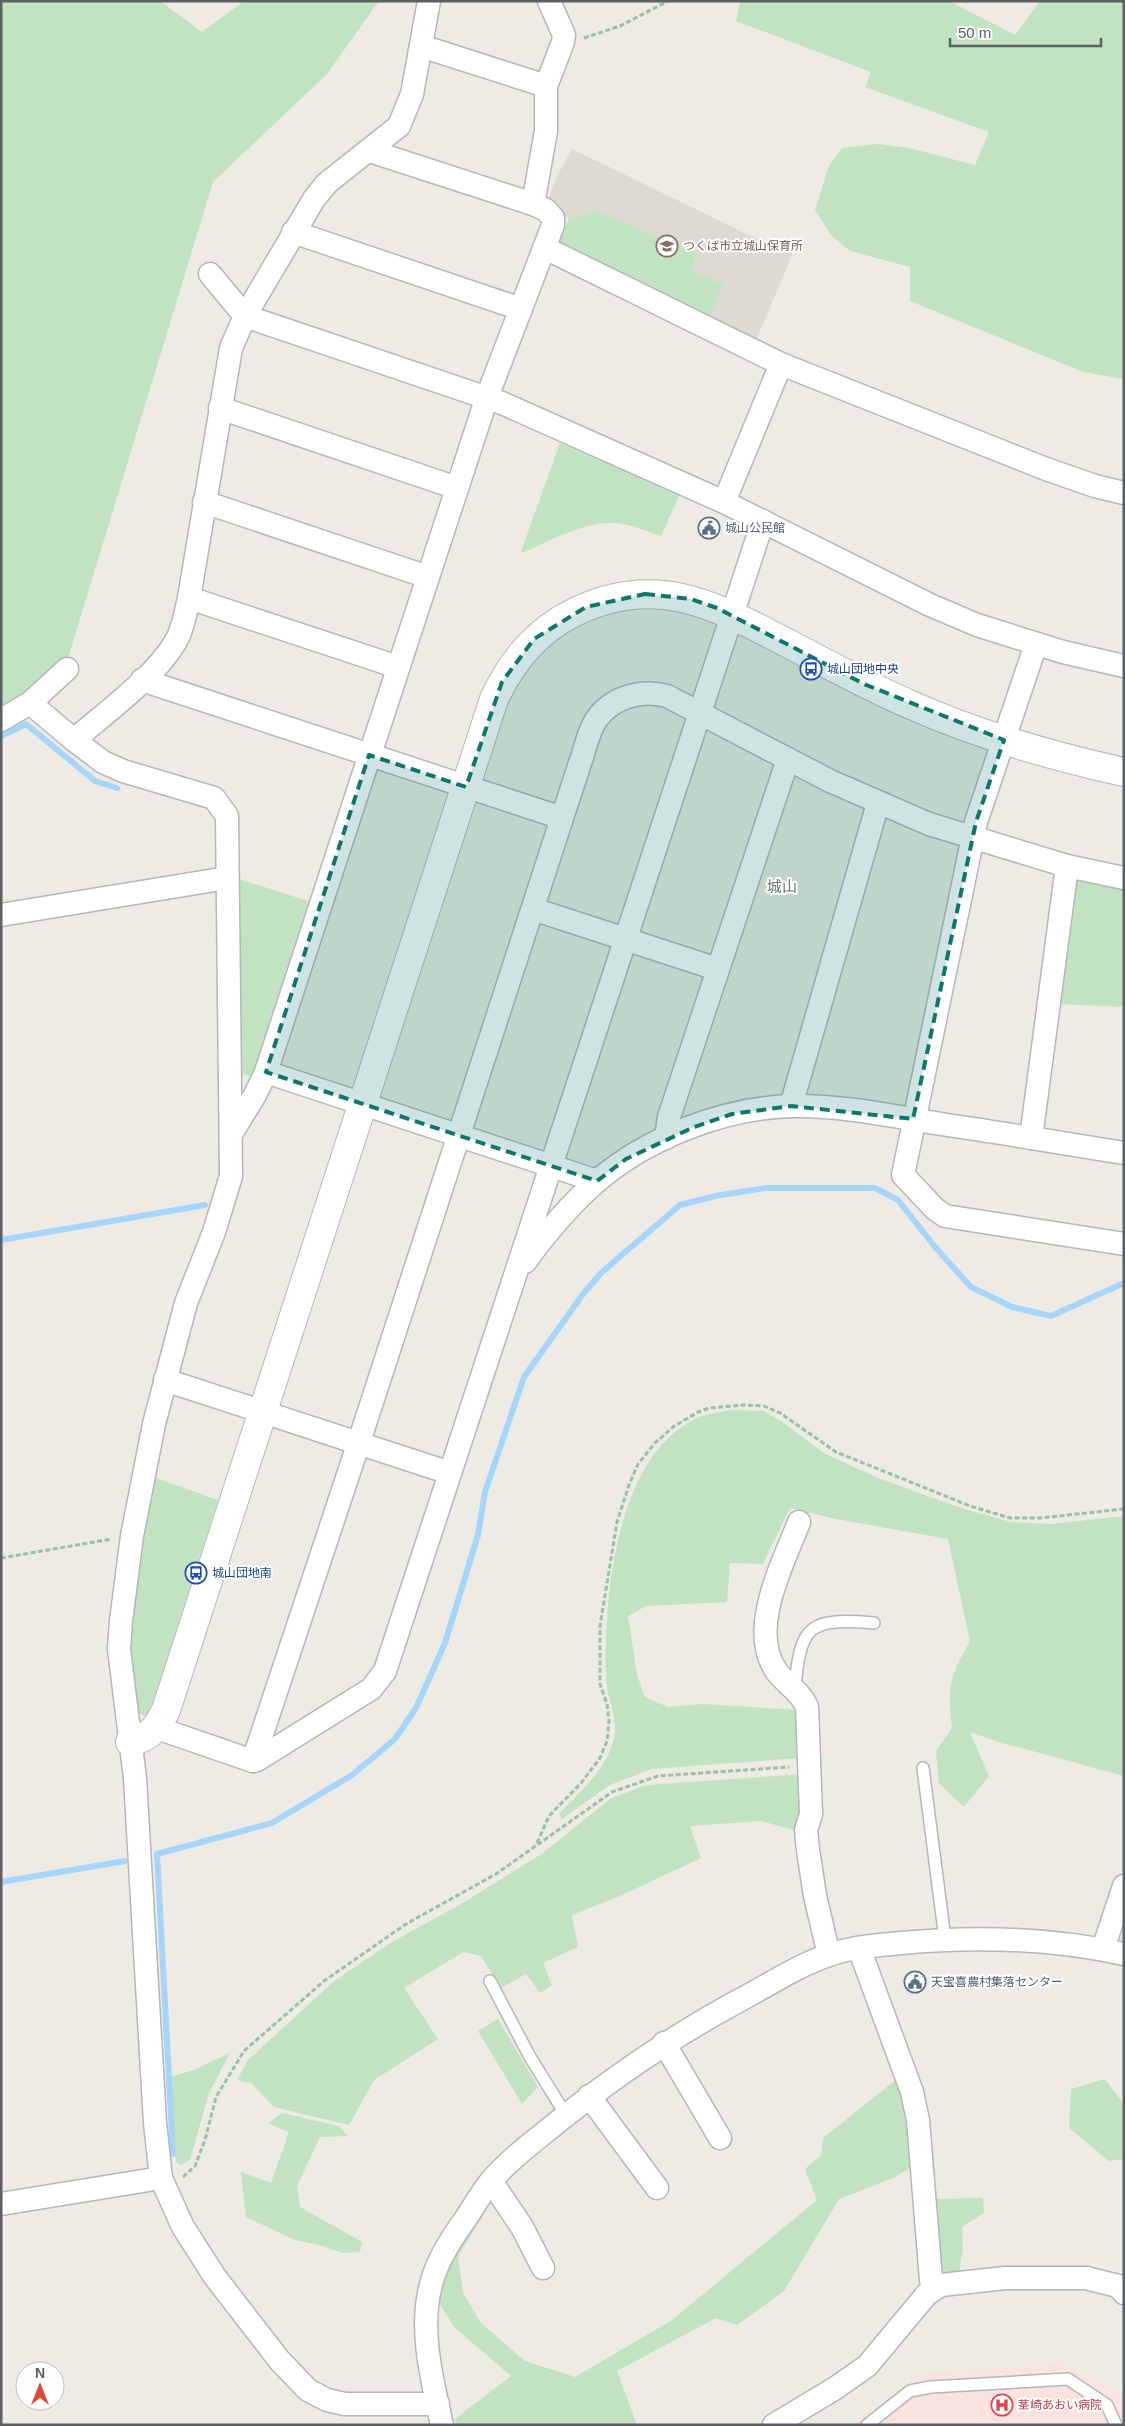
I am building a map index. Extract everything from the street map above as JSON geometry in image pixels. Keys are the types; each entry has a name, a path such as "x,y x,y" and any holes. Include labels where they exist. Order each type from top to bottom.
{"street":[{"path":"74,740 142,680 170,651 178,636 189,598 227,360 245,316 314,199 328,184 399,126 412,94 429,1"},
{"path":"533,204 546,131 546,86 564,35 550,1"},
{"path":"421,46 546,86"},
{"path":"231,1134 255,1096 266,1072 487,397 545,248 553,218 546,210 533,204 370,150"},
{"path":"293,232 521,309"},
{"path":"545,248 780,364 1046,469 1095,486 1124,493"},
{"path":"210,274 245,316 487,397 724,502 930,605 977,625 1036,644 1124,666"},
{"path":"724,502 780,364"},
{"path":"220,408 457,488"},
{"path":"204,502 428,576"},
{"path":"158,1728 253,1762 269,1754 371,1689 382,1678 389,1662 762,521"},
{"path":"130,1742 150,1735 158,1728 169,1700 494,699 512,666 534,639 560,620 599,603 626,596 645,594 691,599 732,614 864,684 947,720 1004,740 1124,772"},
{"path":"189,598 398,667"},
{"path":"1036,644 973,839 913,1119 903,1175 935,1209 945,1216 1124,1244"},
{"path":"1,720 30,703 68,669"},
{"path":"142,680 562,818"},
{"path":"253,1762 562,818 596,721 612,703 634,695 658,694 676,700 788,759 878,803 973,839 1067,866 1124,878"},
{"path":"30,703 74,740 104,762 123,770 214,798 226,816 231,1176 214,1232 186,1303 165,1380 145,1466 132,1536 123,1598 119,1649 135,1778 155,2123 165,2186 183,2227 215,2277 280,2361 308,2390 327,2400 346,2404 440,2414 430,2365 425,2317 431,2282 454,2236 491,2181 519,2154 589,2096 626,2068 664,2044 736,2002 829,1955 859,1948 945,1939 1018,1939 1113,1952 1124,1886"},
{"path":"666,1138 669,1117 788,759"},
{"path":"791,1106 878,803"},
{"path":"1031,1138 1067,866"},
{"path":"1,915 227,878"},
{"path":"533,908 717,969"},
{"path":"266,1072 597,1181"},
{"path":"514,1277 546,1235 597,1181 626,1159 666,1138 732,1114 791,1106 849,1110 1124,1153"},
{"path":"165,1380 262,1410 450,1473"},
{"path":"799,1522 780,1575 764,1630 766,1648 777,1672 802,1696 807,1707 811,1814 806,1830 807,1843 815,1896 829,1955"},
{"path":"859,1948 912,2092 918,2120 931,2280 935,2288"},
{"path":"664,2044 720,2138"},
{"path":"589,2096 657,2188"},
{"path":"491,2181 522,2227 543,2268"},
{"path":"1,2204 165,2186"},
{"path":"774,2425 834,2389 867,2366 927,2294 935,2288 956,2283 1043,2276 1086,2278 1122,2286"}],"lane":[{"path":"795,1688 800,1644 812,1628 838,1620 874,1623"},
{"path":"923,1768 945,1939"},
{"path":"490,1981 530,2057 566,2115"},
{"path":"867,2425 910,2391 931,2386 1068,2380 1107,2405 1116,2425"}],"path":[{"path":"563,42 585,38 620,26 668,1"},
{"path":"538,1843 549,1816 581,1783 600,1758 607,1741 609,1721 600,1684 600,1626 617,1522 629,1485 638,1464 655,1443 673,1427 698,1412 709,1408 744,1405 764,1406 780,1413 836,1452 970,1506 1010,1518 1040,1518 1124,1509"},
{"path":"1,1558 132,1536"},
{"path":"165,2186 195,2166 205,2140 216,2097 244,2052 324,1981 406,1924 496,1874 612,1792 658,1776 810,1766"}],"highlighted area":[{"path":"645,594 691,599 717,608 864,684 1004,740 976,822 913,1119 791,1106 732,1114 694,1127 626,1159 597,1181 266,1072 369,755 466,787 502,682 534,639 586,607"}],"shaded area":[{"name":"つくば市立城山保育所","path":"572,149 751,236 793,253 754,345 557,243 569,219 548,200 556,178"},
{"name":"茎崎あおい病院","path":"1060,2364 1111,2389 1124,2393 1124,2425 851,2425 913,2380 928,2373"}],"green space":[{"path":"1,1 160,1 202,32 244,1 379,1 327,74 213,182 69,655 22,697 1,707"},
{"path":"743,1 949,1 1015,35 1040,1 1124,1 1124,379 1083,372 910,301 910,267 850,251 831,235 815,210 829,166 842,148 878,144 909,148 975,165 989,132 865,87 871,72 736,21 740,3"},
{"path":"593,210 697,254 690,270 723,285 707,322 557,243 569,219 591,214"},
{"path":"560,443 680,494 661,536 623,524 598,524 571,531 522,553 521,551"},
{"path":"236,878 311,902 255,1072 249,1076 240,1071"},
{"path":"1078,880 1124,889 1124,1007 1058,1004 1072,887"},
{"path":"733,1410 763,1411 781,1421 824,1453 878,1478 961,1508 1011,1522 1052,1524 1124,1516 1124,1776 999,1742 970,1732 989,1776 964,1807 939,1783 936,1751 952,1728 950,1692 952,1682 954,1673 970,1641 948,1539 831,1518 790,1508 763,1564 730,1563 727,1602 646,1606 628,1616 637,1675 645,1697 668,1707 703,1704 799,1710 801,1758 651,1769 610,1785 562,1819 559,1814 604,1763 615,1734 614,1718 606,1679 608,1613 611,1576 618,1540 629,1504 643,1472 662,1445 686,1424 697,1418 708,1414"},
{"path":"153,1477 218,1500 149,1714 144,1716 137,1712 129,1649 131,1613"},
{"path":"804,1774 800,1820 797,1831 761,1821 690,1826 701,1858 620,1896 572,1915 578,1947 543,1963 552,1985 540,1993 526,1974 501,1988 481,1956 463,1952 404,1988 438,2039 374,2080 349,2125 274,2107 251,2083 237,2080 248,2060 333,1982 392,1942 461,1904 543,1853 610,1799 643,1786"},
{"path":"498,2019 538,2087 522,2104 478,2031"},
{"path":"230,2053 209,2093 190,2160 181,2165 176,2162 169,2077 194,2070"},
{"path":"898,2078 912,2122 915,2165 893,2178 839,2199 784,2291 737,2325 716,2318 617,2371 637,2425 456,2425 455,2419 511,2376 455,2328 437,2300 448,2267 484,2206 486,2211 458,2256 463,2293 481,2323 525,2361 575,2377 672,2320 817,2200 805,2169 821,2155 823,2138"},
{"path":"1105,2079 1124,2105 1124,2159 1109,2161 1069,2128 1071,2089"},
{"path":"282,2113 339,2126 348,2136 320,2137 297,2186 300,2207 362,2242 360,2252 343,2253 295,2240 246,2217 241,2172 271,2183 289,2132 268,2123"},
{"path":"983,2198 984,2213 962,2227 963,2248 959,2273 939,2273 937,2199"}],"waterway":[{"path":"1,736 26,724 95,781 117,788"},
{"path":"173,2154 157,1854 272,1823 352,1775 395,1739 416,1708 445,1643 478,1535 485,1492 524,1377 583,1294 602,1272 680,1205 715,1196 766,1188 875,1188 898,1200 935,1247 971,1287 1012,1307 1051,1316 1124,1283"},
{"path":"1,1240 205,1205"},
{"path":"1,1882 125,1861"}],"place":[{"name":"つくば市立城山保育所","path":"667,246"},
{"name":"城山公民館","path":"709,528"},
{"name":"城山団地中央","path":"811,669"},
{"name":"城山団地南","path":"196,1573"},
{"name":"天宝喜農村集落センター","path":"915,1982"},
{"name":"茎崎あおい病院","path":"1002,2405"}],"district":[{"name":"城山","path":"782,886"}]}
